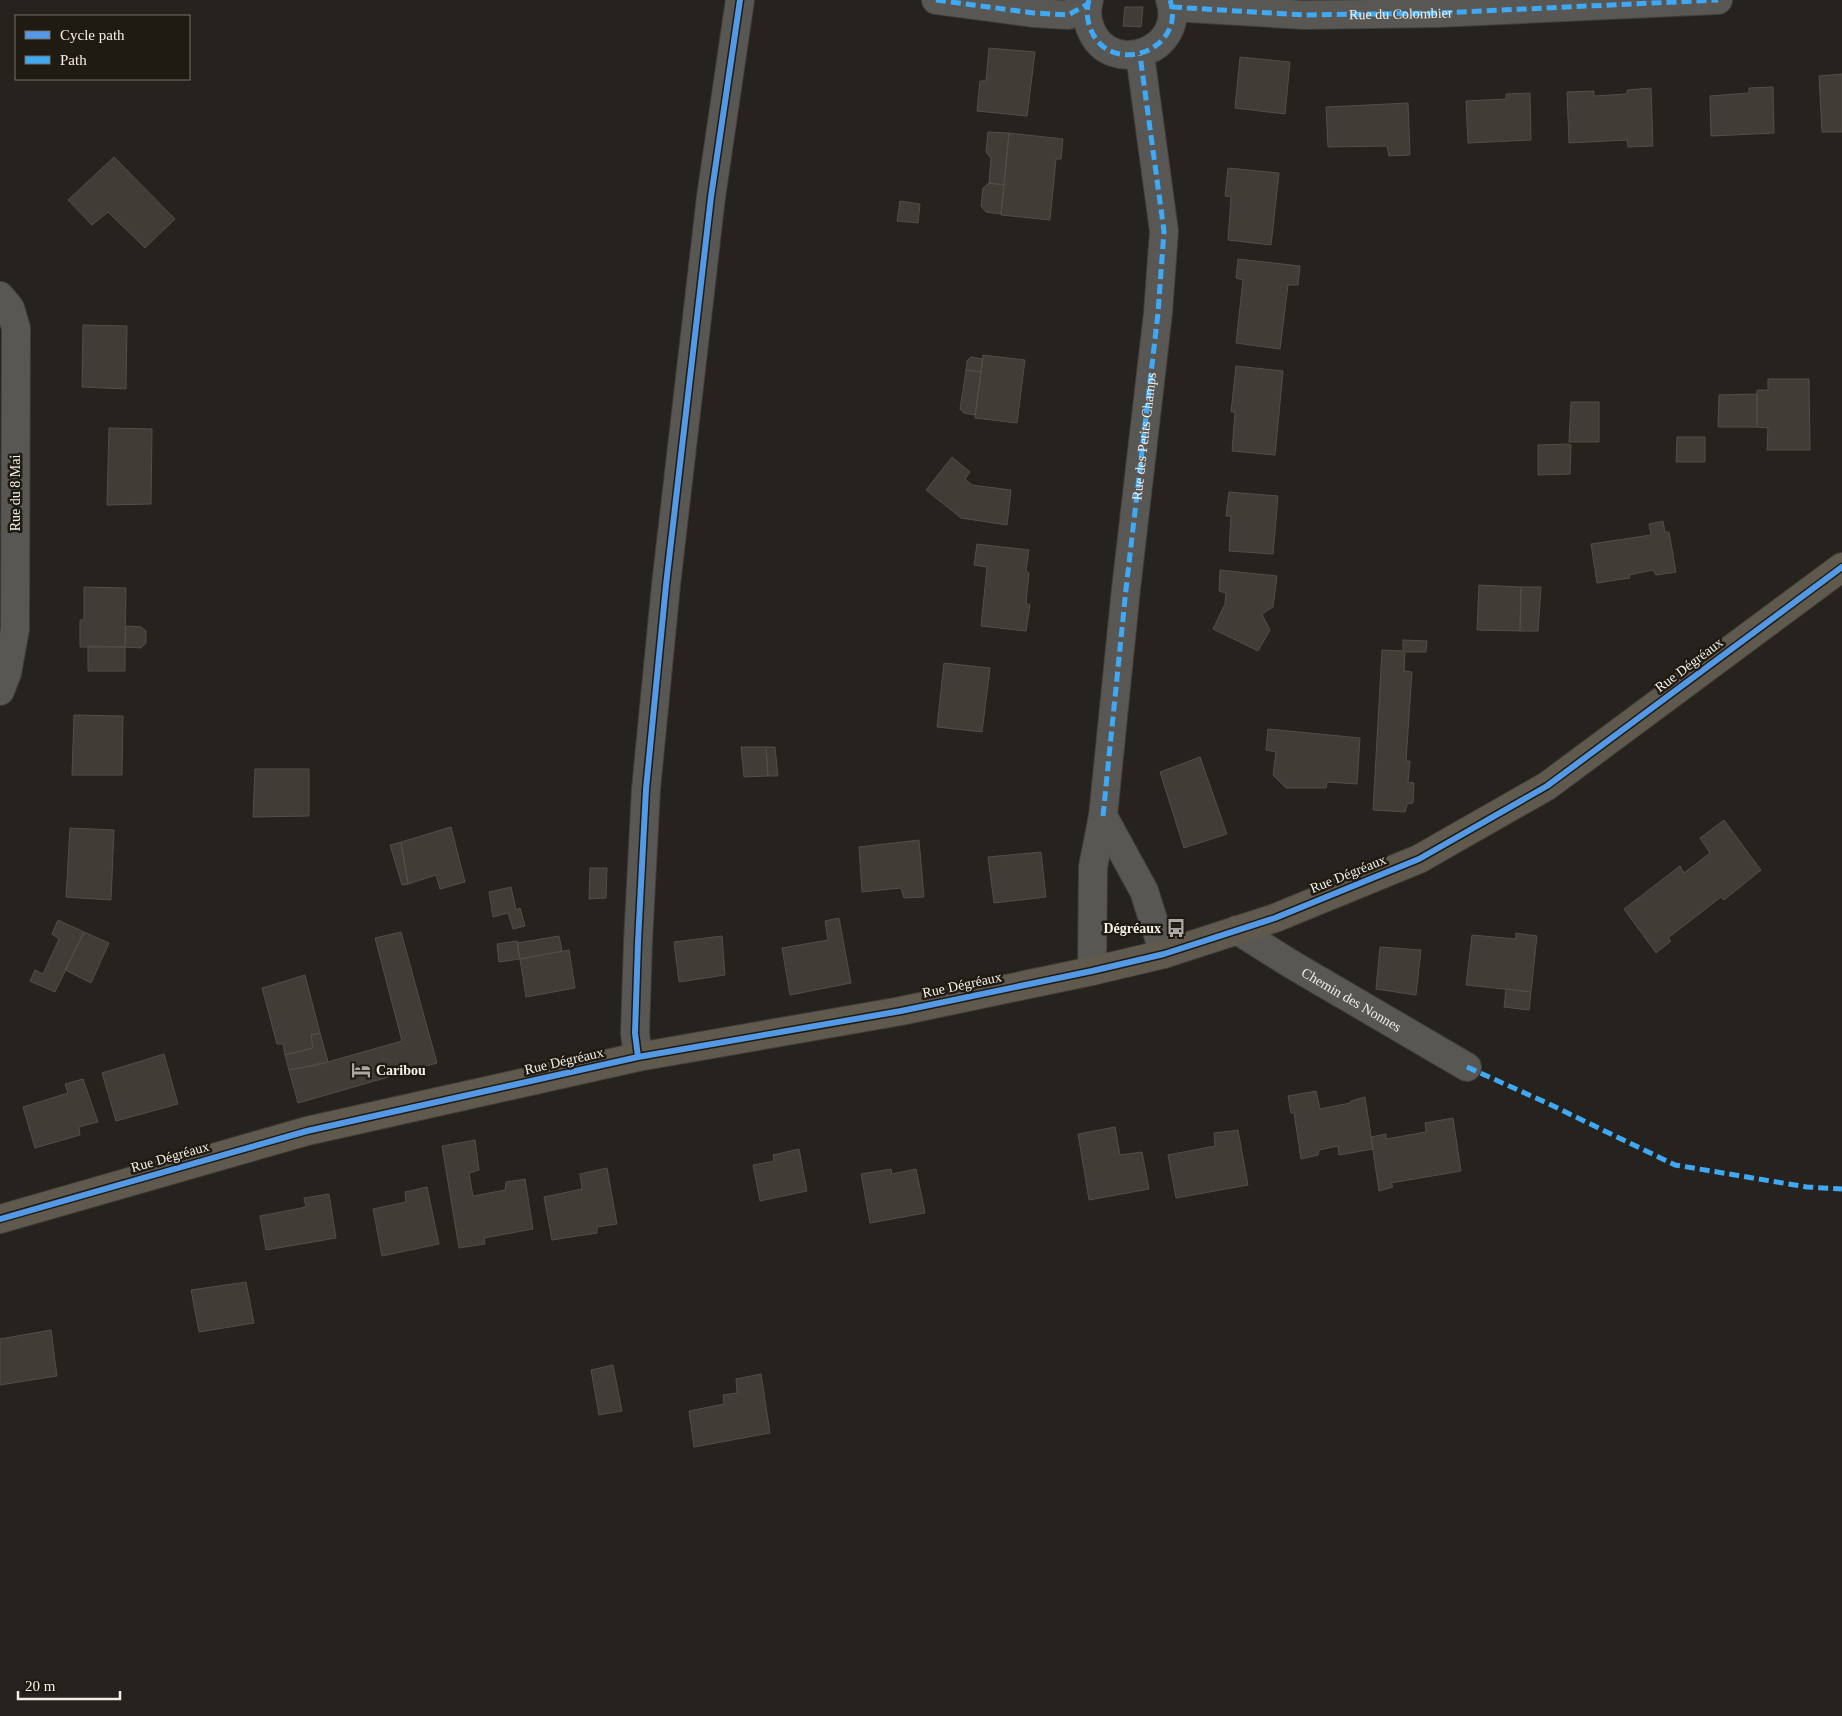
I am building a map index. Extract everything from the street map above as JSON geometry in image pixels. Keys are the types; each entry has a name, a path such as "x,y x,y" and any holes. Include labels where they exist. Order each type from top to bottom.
{"main road":[{"name":"Rue Dégréaux","path":"0,1219 307,1131 638,1057 901,1011 1092,971 1164,954 1275,918 1419,859 1547,786 1842,567"}],"street":[{"path":"638,1057 635,1033 638,942 646,798 662,624 711,197 740,0"},
{"path":"936,0 1034,14 1068,15 1089,2"},
{"name":"Rue du Colombier","path":"1171,3 1304,15 1400,14 1718,0"},
{"path":"1089,2 1088,21 1094,38 1107,49 1122,55 1140,55 1151,50 1161,42 1168,32 1172,20 1171,3"},
{"name":"Rue des Petits Champs","path":"1092,971 1093,867 1103,816 1126,589 1158,313 1164,231 1140,55"},
{"name":"Rue du 8 Mai","path":"0,296 10,308 16,328 15,628 7,674 0,691"},
{"path":"1103,816 1144,891 1164,954"},
{"name":"Chemin des Nonnes","path":"1237,930 1291,964 1467,1067"}],"building":[{"path":"1125,7 1143,7 1141,27 1123,26"},
{"path":"989,48 1035,52 1027,116 977,111 980,81 986,81"},
{"path":"1240,57 1290,62 1285,114 1235,108"},
{"path":"1842,74 1842,132 1822,132 1819,76"},
{"path":"1773,87 1774,133 1711,136 1710,96 1749,93 1749,88"},
{"path":"1651,88 1653,146 1628,147 1627,140 1569,143 1567,92 1594,91 1594,96 1627,94 1627,90"},
{"path":"1530,93 1531,140 1468,143 1466,101 1506,99 1506,94"},
{"path":"1408,103 1410,155 1389,156 1387,146 1328,147 1326,107"},
{"path":"988,132 1009,133 1004,185 989,183 991,158 986,152"},
{"path":"1009,133 1063,139 1061,159 1056,159 1050,220 1001,215"},
{"path":"114,157 175,219 145,248 108,212 92,225 68,200"},
{"path":"1228,168 1279,173 1271,245 1228,240 1231,197 1225,196"},
{"path":"989,183 1004,185 1001,214 986,212 981,206 983,188"},
{"path":"900,201 920,204 918,223 897,221"},
{"path":"1238,259 1300,266 1298,285 1288,285 1280,349 1236,343 1243,280 1236,278"},
{"path":"83,325 127,326 126,389 82,387"},
{"path":"983,355 1025,360 1017,423 975,418"},
{"path":"971,357 983,359 981,372 966,370 967,361"},
{"path":"1236,366 1283,371 1275,455 1232,451 1235,412 1231,412"},
{"path":"966,370 981,372 975,415 964,413 960,409"},
{"path":"1768,379 1809,379 1810,450 1767,450 1768,428 1757,427 1757,390 1768,390"},
{"path":"1757,394 1757,427 1718,427 1719,395"},
{"path":"1571,402 1599,402 1599,442 1569,442"},
{"path":"109,428 152,429 151,504 107,505"},
{"path":"1677,437 1705,437 1705,462 1676,462"},
{"path":"1538,445 1571,445 1570,474 1538,475"},
{"path":"952,457 970,472 965,479 972,485 1011,490 1007,525 961,518 926,490"},
{"path":"1229,492 1278,496 1273,554 1229,551 1231,516 1226,516"},
{"path":"1663,521 1665,532 1669,532 1676,572 1656,575 1653,570 1629,575 1630,578 1597,583 1591,544 1651,535 1649,524"},
{"path":"977,544 1029,550 1026,570 1029,573 1026,603 1030,605 1026,631 981,626 987,567 974,565"},
{"path":"1220,570 1277,576 1273,607 1262,614 1270,630 1258,651 1213,629 1225,604 1226,593 1219,591"},
{"path":"1479,585 1521,587 1520,631 1477,630"},
{"path":"84,587 126,588 125,647 80,647 80,620 84,620"},
{"path":"1521,587 1541,587 1538,631 1520,631"},
{"path":"126,626 141,627 146,631 146,643 141,648 125,647"},
{"path":"1403,640 1427,641 1426,652 1405,652 1404,671 1412,672 1406,761 1410,761 1408,782 1414,783 1413,803 1407,804 1405,812 1373,810 1382,650 1403,651"},
{"path":"88,646 125,647 125,671 88,671"},
{"path":"944,663 990,668 982,732 937,727"},
{"path":"74,715 123,716 122,775 72,775"},
{"path":"1268,729 1360,738 1357,784 1327,782 1326,788 1286,788 1273,775 1276,752 1266,750"},
{"path":"741,747 766,747 768,776 744,777"},
{"path":"766,747 775,747 778,776 768,776"},
{"path":"1200,757 1227,834 1184,848 1160,772"},
{"path":"255,769 309,769 309,816 253,817"},
{"path":"1724,820 1761,870 1724,900 1721,897 1668,938 1671,941 1656,953 1624,909 1680,866 1684,873 1710,853 1700,838"},
{"path":"451,827 465,882 440,889 436,875 408,884 401,842"},
{"path":"70,828 114,830 111,900 66,897"},
{"path":"919,840 924,897 904,898 901,888 862,892 859,847"},
{"path":"401,842 408,884 402,885 390,845"},
{"path":"1041,852 1046,897 994,903 988,857"},
{"path":"590,868 607,868 606,898 589,899"},
{"path":"511,887 516,910 520,908 525,926 513,929 508,913 493,917 489,892"},
{"path":"839,918 851,983 790,995 782,948 828,940 825,921"},
{"path":"58,920 84,932 55,992 30,981 35,970 43,974 59,939 52,934"},
{"path":"84,932 109,943 91,983 65,970"},
{"path":"401,932 437,1063 298,1103 289,1070 317,1065 402,1041 375,938"},
{"path":"1516,933 1537,936 1531,992 1466,985 1472,935 1516,939"},
{"path":"559,936 562,951 520,959 517,943"},
{"path":"722,936 725,975 679,982 674,942"},
{"path":"517,941 520,959 499,962 497,944"},
{"path":"1380,947 1421,950 1416,995 1376,989"},
{"path":"569,950 575,988 526,997 520,959"},
{"path":"305,975 320,1033 311,1035 313,1048 285,1055 283,1044 277,1044 262,988"},
{"path":"1506,989 1531,992 1529,1010 1504,1007"},
{"path":"320,1033 328,1062 289,1070 285,1055 313,1048 311,1035"},
{"path":"164,1054 178,1104 116,1121 102,1073"},
{"path":"83,1079 98,1122 79,1127 80,1135 35,1148 23,1107 68,1093 65,1084"},
{"path":"1316,1091 1320,1109 1350,1103 1365,1097 1373,1149 1339,1155 1338,1146 1319,1150 1318,1155 1301,1159 1294,1113 1291,1113 1288,1096"},
{"path":"1453,1118 1461,1171 1391,1183 1393,1187 1379,1191 1371,1137 1386,1134 1386,1139 1426,1132 1425,1123"},
{"path":"1115,1127 1120,1155 1142,1152 1149,1189 1089,1200 1078,1134"},
{"path":"1238,1130 1248,1185 1176,1198 1168,1155 1215,1146 1214,1133"},
{"path":"475,1140 479,1170 469,1173 473,1196 505,1190 506,1182 525,1179 533,1229 484,1238 485,1244 459,1248 442,1146"},
{"path":"799,1149 807,1191 760,1201 753,1165 774,1161 773,1155"},
{"path":"607,1168 617,1224 597,1227 597,1233 552,1240 544,1197 582,1189 580,1174"},
{"path":"891,1169 892,1174 916,1169 925,1213 870,1223 861,1174"},
{"path":"427,1187 439,1244 382,1256 373,1209 406,1202 405,1192"},
{"path":"329,1194 336,1238 266,1250 260,1216 306,1207 304,1198"},
{"path":"246,1282 254,1323 199,1332 191,1290"},
{"path":"51,1330 57,1376 0,1385 0,1339"},
{"path":"613,1365 622,1411 599,1415 591,1370"},
{"path":"761,1374 770,1433 694,1447 689,1411 724,1404 723,1395 737,1393 736,1379"}],"marked path":[{"path":"936,0 1034,13 1068,15 1088,4"},
{"path":"1089,0 1087,12 1089,23 1091,30 1101,45 1114,53 1129,55 1144,52 1158,44 1168,33 1172,18 1170,0"},
{"path":"1172,7 1304,15 1438,13 1718,0"},
{"path":"1103,816 1126,589 1158,313 1164,231 1140,55"},
{"path":"1467,1067 1547,1103 1675,1165 1807,1187 1842,1189"}],"cycle path":[{"path":"638,1057 635,1033 646,789 666,585 711,197 740,0"},
{"path":"0,1219 307,1131 638,1057 901,1011 1092,971 1164,954 1275,918 1419,859 1547,786 1842,567"}],"place":[{"name":"Dégréaux","path":"1176,928"},
{"name":"Caribou","path":"361,1070"}]}
